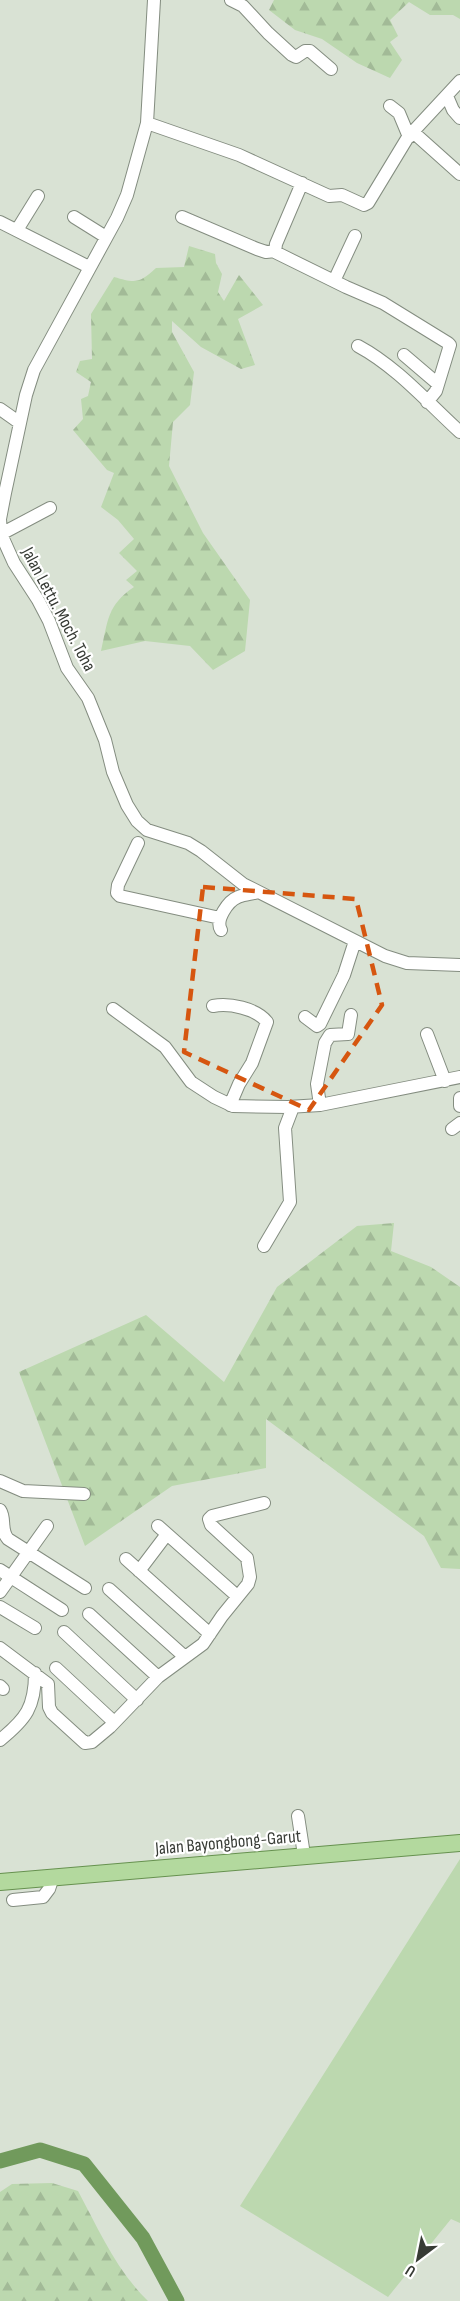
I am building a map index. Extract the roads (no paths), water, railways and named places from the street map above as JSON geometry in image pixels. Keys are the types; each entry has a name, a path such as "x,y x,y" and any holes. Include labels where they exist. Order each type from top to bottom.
{"main road":[{"name":"Jalan Bayongbong-Garut","path":"0,1882 460,1843"}],"street":[{"name":"Jalan Lettu. Moch. Toha","path":"154,0 147,123 127,195 34,370 2,508 1,534 14,563 49,621 67,668 88,698 105,741 119,790 137,821 147,830 180,840 201,850 243,884 385,956 407,963 460,965"},
{"path":"231,0 243,6 292,56 296,57 304,51 310,51 331,69"},
{"path":"147,123 239,155 329,195 342,195 360,204 368,204 411,134 460,81"},
{"path":"447,96 453,110 460,118"},
{"path":"390,106 399,113 411,134 460,174"},
{"path":"275,250 302,183"},
{"path":"17,230 38,196"},
{"path":"74,217 106,237"},
{"path":"182,217 257,249 266,252 275,250"},
{"path":"0,222 89,267"},
{"path":"334,281 355,236"},
{"path":"275,250 279,255 383,303 448,343 448,352 436,391 426,402"},
{"path":"358,346 395,370 460,432"},
{"path":"404,355 438,384"},
{"path":"0,409 20,423"},
{"path":"1,534 50,508"},
{"path":"138,843 118,885 117,893 120,896 220,924 237,897 258,892"},
{"path":"305,1017 318,1026 320,1024 344,975 356,941"},
{"path":"213,1006 240,1007 259,1014 267,1022 256,1055 230,1105"},
{"path":"112,1009 165,1047 191,1082 230,1105 293,1107 444,1077 460,1077"},
{"path":"319,1100 317,1084 327,1039 330,1035 348,1034 351,1015"},
{"path":"428,1034 444,1077"},
{"path":"460,1098 460,1106"},
{"path":"264,1246 290,1202 285,1128 293,1107"},
{"path":"0,1481 23,1491 84,1494"},
{"path":"0,1648 41,1678 50,1710 85,1743 92,1742 158,1677 203,1644 248,1584 250,1577 247,1558 211,1525 209,1519 212,1516 264,1503"},
{"path":"0,1510 3,1515 5,1536 85,1588"},
{"path":"0,1592 47,1526"},
{"path":"139,1571 163,1530 237,1596"},
{"path":"126,1559 210,1634"},
{"path":"0,1570 62,1610"},
{"path":"109,1589 185,1657"},
{"path":"0,1606 35,1628"},
{"path":"88,1614 158,1677"},
{"path":"64,1632 137,1700"},
{"path":"56,1668 114,1722"},
{"path":"0,1740 28,1713 41,1678"},
{"path":"298,1816 304,1855"},
{"path":"13,1900 43,1897 53,1877"}],"waterway":[{"path":"0,2161 40,2150 84,2164 143,2238 177,2301"}]}
